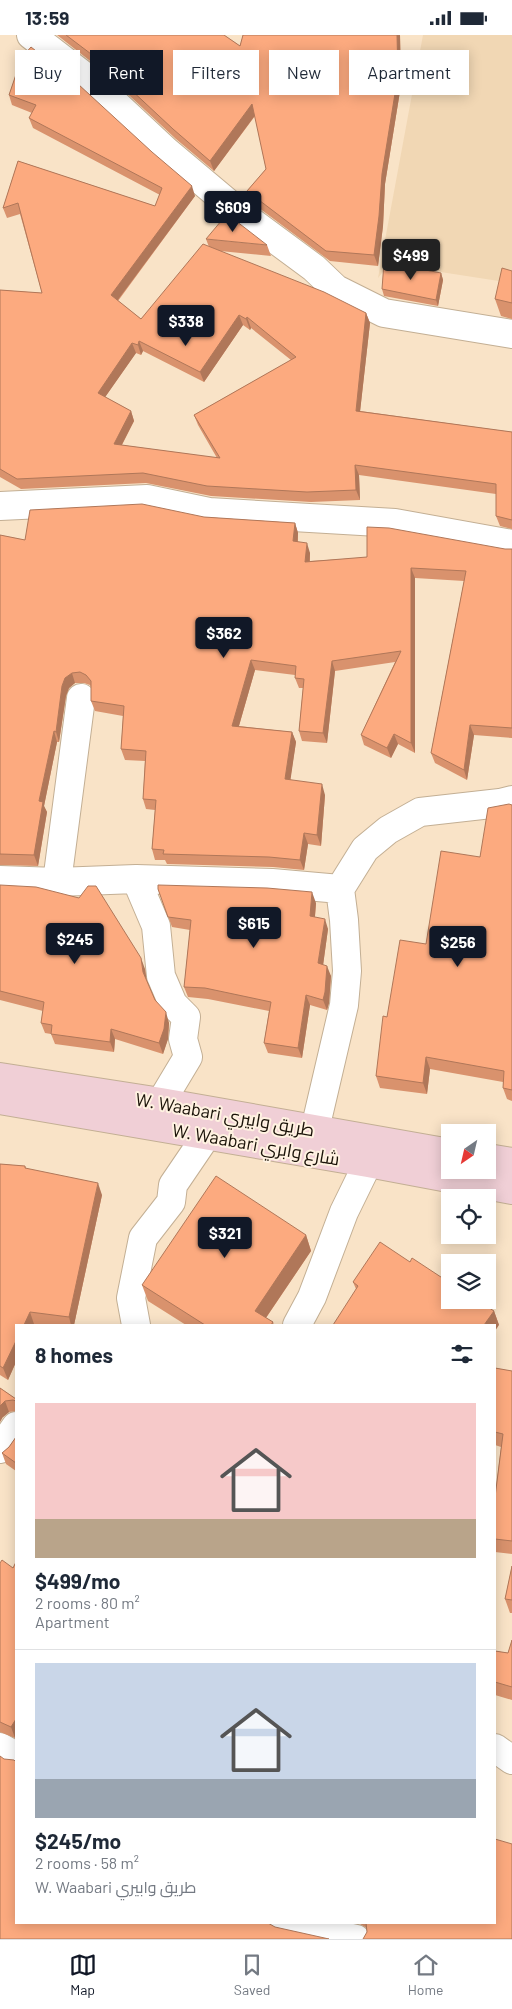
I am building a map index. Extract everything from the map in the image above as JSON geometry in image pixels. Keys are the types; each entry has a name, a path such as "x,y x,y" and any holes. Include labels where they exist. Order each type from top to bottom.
{"main road":[{"name":"W. Waabari طريق وابيري","path":"0,1077 161,1102 441,1151"},
{"name":"W. Waabari شارع وابري","path":"0,1100 368,1163 512,1190"},
{"path":"496,1160 512,1162"}],"street":[{"path":"31,35 92,82 166,151 241,214 314,268 336,289 384,313 512,334"},
{"path":"0,507 147,499 209,512 395,523 512,544"},
{"path":"57,882 81,698"},
{"path":"315,1129 344,1005 347,971 340,889 365,849 388,830 420,812 500,803 512,799"},
{"path":"136,879 156,926 161,976 172,1003 186,1017 183,1039 188,1057 161,1102"},
{"path":"0,880 57,882 136,879 272,883 340,889"},
{"path":"136,1324 131,1298 143,1238 170,1202 173,1185 207,1135"},
{"path":"298,1324 312,1297 344,1211 368,1163"},
{"path":"0,1449 15,1427"},
{"path":"0,1747 15,1755"},
{"path":"496,1749 512,1760"},
{"path":"288,1924 356,1939"}],"shaded area":[{"path":"423,35 512,35 512,283 389,264 378,278 412,95 469,95 469,50 420,50"}],"building":[{"path":"66,35 224,35 240,46 243,35 397,35 397,50 349,50 349,95 395,95 382,174 374,255 326,251 247,191 266,169 252,104 210,161 137,95 163,95 163,50 90,50 90,53"},
{"path":"15,77 15,95 80,95 80,86 192,186 111,295 141,319 203,244 324,292 366,313 356,411 512,432 512,520 496,516 496,484 355,465 356,490 307,492 207,486 143,473 17,479 0,469 0,290 42,293 18,203 3,208 18,161 155,206 162,188 29,118 36,105 9,95","holes":["239,315 246,319 247,317 296,357 194,415 220,458 114,444 131,411 98,393 132,343 138,345 139,341 200,372"]},
{"path":"227,214 267,245 206,239"},
{"path":"384,262 441,273 436,300 382,289"},
{"path":"502,268 512,271 512,303 495,299"},
{"path":"142,504 204,517 295,523 293,541 307,543 305,562 367,557 367,527 389,528 512,549 512,728 470,725 464,770 431,753 466,571 411,568 411,743 394,734 387,748 361,735 401,651 332,661 323,733 299,731 304,679 295,678 296,666 251,660 232,726 292,732 285,779 322,784 317,835 304,833 300,860 269,857 163,854 164,850 152,849 156,800 143,799 146,751 121,749 124,706 91,701 91,681 80,672 72,673 65,678 62,686 56,732 54,731 39,801 43,802 34,855 0,854 0,535 25,540 30,510"},
{"path":"512,805 512,1090 503,1088 504,1071 426,1057 423,1083 376,1076 383,1016 387,1017 400,940 426,944 441,851 480,857 488,808"},
{"path":"0,885 36,887 79,898 88,886 96,886 141,958 143,972 155,1000 166,1012 164,1029 159,1043 111,1029 110,1042 51,1034 52,1025 41,1023 44,1002 0,991"},
{"path":"158,885 267,888 312,892 310,916 325,919 318,963 327,966 325,992 323,1000 306,995 298,1048 264,1043 271,1002 205,988 184,987 191,920 168,917"},
{"path":"0,1164 25,1166 25,1168 98,1183 69,1317 30,1312 24,1324 15,1324 15,1343 3,1368 0,1366"},
{"path":"216,1176 306,1235 255,1311 273,1322 272,1324 203,1324 142,1285"},
{"path":"380,1242 410,1262 412,1258 441,1277 441,1309 491,1309 494,1311 485,1324 334,1324 358,1286 353,1282"},
{"path":"496,1368 512,1371 512,1541 496,1539 496,1489 503,1434 496,1432"},
{"path":"0,1388 15,1398 15,1401 5,1401 0,1406"},
{"path":"15,1438 15,1462 2,1453"},
{"path":"2,1560 13,1568 15,1564 15,1721 11,1727 0,1722 0,1563"},
{"path":"512,1566 512,1600 505,1599"},
{"path":"512,1640 512,1687 496,1682 496,1651 508,1653"},
{"path":"0,1756 4,1759 15,1761 15,1924 270,1924 275,1927 329,1939 0,1939"},
{"path":"496,1839 512,1844 512,1939 363,1939 367,1932 366,1924 496,1924"}]}
